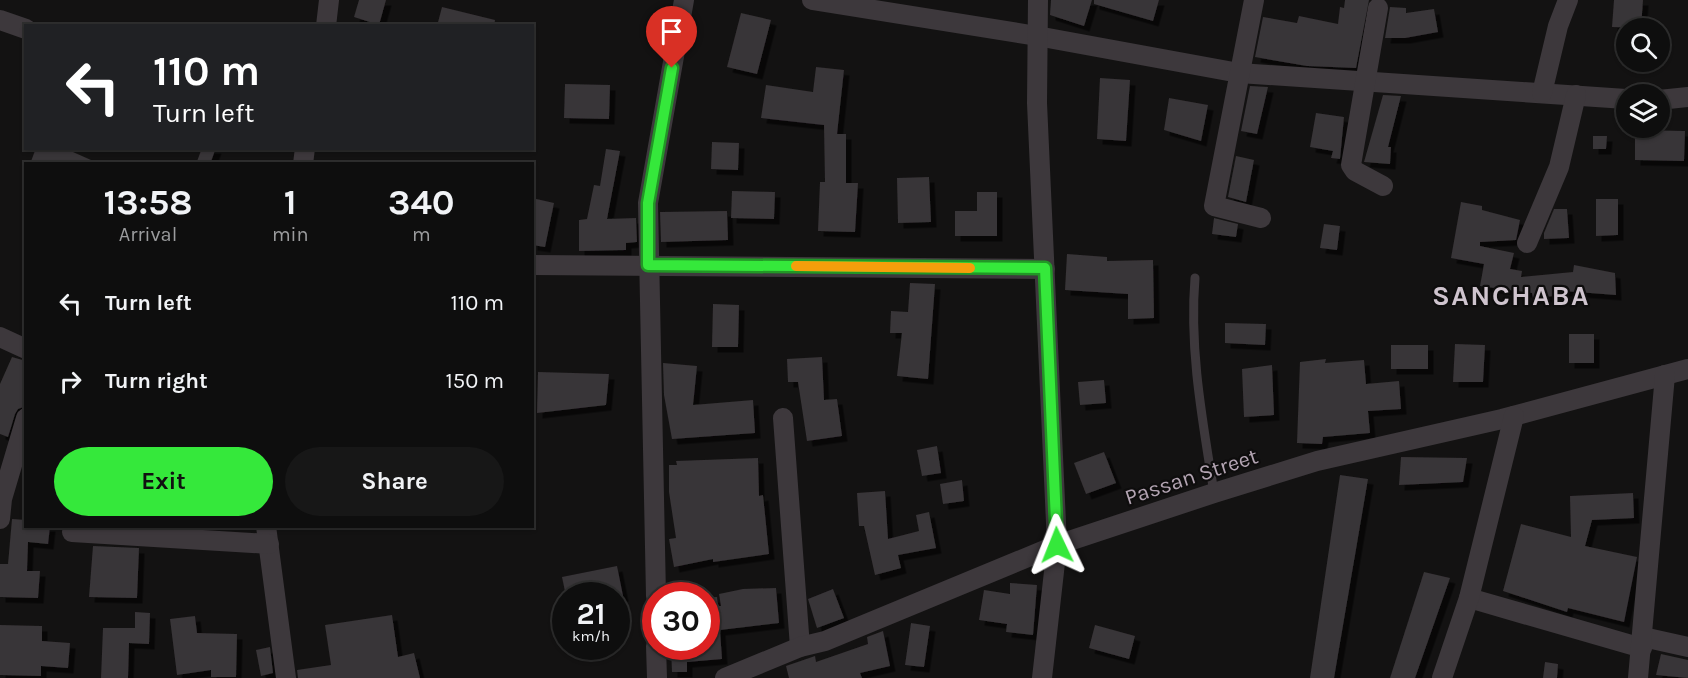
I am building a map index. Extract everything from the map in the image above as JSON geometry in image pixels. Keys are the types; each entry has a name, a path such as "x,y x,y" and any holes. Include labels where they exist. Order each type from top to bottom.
{"street":[{"path":"326,24 330,0"},
{"path":"656,582 648,203 684,0"},
{"path":"812,0 1037,36 1239,73 1616,98"},
{"path":"1038,0 1036,103 1057,545 1042,678"},
{"path":"1254,0 1214,206 1261,218"},
{"path":"1542,93 1558,26 1568,0"},
{"path":"1378,9 1368,81 1351,165 1354,171 1383,186"},
{"path":"0,20 24,28"},
{"path":"1527,243 1559,167 1576,95"},
{"path":"1670,99 1688,97"},
{"path":"534,265 1045,268"},
{"path":"0,337 24,348"},
{"name":"Passan Street","path":"726,678 800,647 825,641 1057,545 1214,493 1317,461 1514,416 1688,369"},
{"path":"1638,678 1643,643 1665,375"},
{"path":"1442,678 1469,598 1514,416"},
{"path":"783,418 800,647"},
{"path":"0,519 2,500 24,425"},
{"path":"72,532 268,535 286,678"},
{"path":"1469,598 1643,643 1688,647"},
{"path":"656,660 657,678"}],"lane":[{"path":"1195,278 1193,332 1214,493"}],"building":[{"path":"359,0 386,0 379,24 354,17"},
{"path":"1051,0 1092,0 1084,26 1050,15"},
{"path":"1094,0 1159,0 1153,21 1094,4"},
{"path":"1345,0 1369,0 1356,68 1307,66 1255,57 1263,17 1297,23 1299,16 1338,24 1340,7 1344,8"},
{"path":"1614,0 1643,0 1642,18 1616,18 1616,27 1612,27"},
{"path":"442,7 495,20 494,24 438,24"},
{"path":"1390,7 1406,8 1406,13 1434,9 1438,32 1405,38 1385,38"},
{"path":"741,13 771,20 757,74 727,67"},
{"path":"816,67 844,70 837,134 846,134 846,183 858,183 855,232 818,231 820,182 825,182 824,125 761,118 766,85 813,92"},
{"path":"1100,78 1130,80 1126,141 1097,139"},
{"path":"565,84 610,85 609,119 564,118"},
{"path":"1250,86 1268,87 1257,134 1241,131"},
{"path":"1383,95 1401,96 1388,147 1391,147 1390,164 1364,162"},
{"path":"1169,98 1208,105 1201,141 1164,130"},
{"path":"1316,113 1344,117 1340,159 1331,158 1333,151 1310,147"},
{"path":"1670,131 1685,131 1684,161 1635,160 1635,138 1670,138"},
{"path":"1593,136 1607,136 1606,149 1593,149"},
{"path":"712,142 739,143 738,170 711,169"},
{"path":"606,149 620,151 607,219 636,218 637,242 626,243 626,250 579,251 579,220 587,219 594,185 600,186"},
{"path":"35,150 68,150 96,162 31,162"},
{"path":"201,150 215,150 211,162 197,162"},
{"path":"1236,156 1254,160 1246,202 1228,197"},
{"path":"929,177 931,222 898,223 897,178"},
{"path":"732,191 775,192 774,219 731,218"},
{"path":"977,192 997,192 997,236 955,236 955,211 977,211"},
{"path":"534,198 554,203 545,247 534,245"},
{"path":"1596,199 1618,199 1618,235 1596,236"},
{"path":"1461,202 1482,206 1482,210 1520,220 1516,240 1480,242 1480,246 1514,253 1510,269 1522,271 1521,277 1573,272 1574,265 1615,273 1616,295 1564,291 1565,295 1533,298 1532,293 1480,286 1484,264 1451,258"},
{"path":"1554,209 1567,209 1569,238 1544,239 1544,233"},
{"path":"727,211 728,240 661,242 660,212"},
{"path":"1214,218 1238,224 1236,237 1212,234"},
{"path":"1324,224 1340,226 1337,250 1320,248"},
{"path":"1067,254 1107,257 1107,261 1153,260 1154,318 1128,319 1128,294 1065,290"},
{"path":"910,283 935,284 928,379 897,376 902,333 890,333 891,311 908,312"},
{"path":"713,304 739,305 738,347 712,347"},
{"path":"1225,323 1266,324 1265,345 1225,343"},
{"path":"1569,334 1594,334 1594,363 1569,363"},
{"path":"1455,344 1485,345 1483,382 1453,382"},
{"path":"1391,345 1428,345 1428,369 1391,369"},
{"path":"12,357 24,360 24,407 18,409 15,414 8,437 0,434 0,384"},
{"path":"822,357 824,400 837,399 842,436 807,441 798,382 788,382 787,359"},
{"path":"1326,359 1325,363 1364,360 1366,384 1399,381 1401,409 1368,411 1370,433 1323,437 1322,444 1297,443 1300,362"},
{"path":"663,363 697,366 693,405 753,400 755,433 672,439 664,395"},
{"path":"1272,365 1274,415 1244,417 1242,369"},
{"path":"538,372 609,374 606,405 537,413"},
{"path":"1104,380 1106,403 1080,405 1078,382"},
{"path":"937,446 941,473 922,476 917,450"},
{"path":"1104,452 1116,483 1086,494 1074,463"},
{"path":"1401,457 1467,458 1463,482 1399,485"},
{"path":"758,458 759,496 763,495 769,554 713,562 713,559 674,567 669,539 676,538 669,492 669,465 677,465 676,461"},
{"path":"1340,475 1368,479 1334,678 1310,678"},
{"path":"962,480 964,501 943,504 940,484"},
{"path":"885,491 888,539 919,531 916,515 929,512 936,548 898,555 901,568 875,575 864,526 859,526 857,493"},
{"path":"1633,493 1634,518 1592,520 1585,546 1637,557 1624,622 1568,608 1567,612 1503,591 1521,524 1571,537 1570,496"},
{"path":"12,519 24,520 24,528 50,528 48,544 28,542 27,571 40,571 38,598 0,597 0,564 8,564"},
{"path":"93,546 139,548 137,598 89,597"},
{"path":"617,566 620,582 563,582 562,577"},
{"path":"1424,572 1450,578 1415,678 1390,678"},
{"path":"1010,583 1037,585 1033,635 1006,632 1007,624 979,620 984,590 1010,594"},
{"path":"776,588 779,623 720,630 720,594 743,589"},
{"path":"833,589 844,618 817,628 808,599"},
{"path":"135,612 150,613 149,644 129,643 128,678 101,678 103,628 135,628"},
{"path":"392,615 398,657 414,653 420,678 298,678 297,670 331,665 325,625"},
{"path":"195,616 197,633 237,634 236,677 211,677 211,670 177,675 170,619"},
{"path":"911,623 930,626 924,667 905,665"},
{"path":"0,625 42,626 42,641 70,643 68,668 41,666 41,676 0,675"},
{"path":"1095,625 1135,636 1129,659 1089,648"},
{"path":"720,630 722,659 720,659"},
{"path":"883,631 890,666 860,673 862,678 789,678 786,666 815,656 816,662 868,644 867,637"},
{"path":"270,647 273,673 261,676 256,650"},
{"path":"1661,654 1688,660 1688,678 1656,675"},
{"path":"672,660 710,660 687,662 687,672 672,672"},
{"path":"1545,662 1558,664 1557,678 1543,678"}],"slow traffic":[{"path":"796,266 970,268"}],"district":[{"name":"SANCHABA","path":"1511,295"}],"route":[{"path":"672,68 648,203 648,265 1045,268 1057,545"}]}
